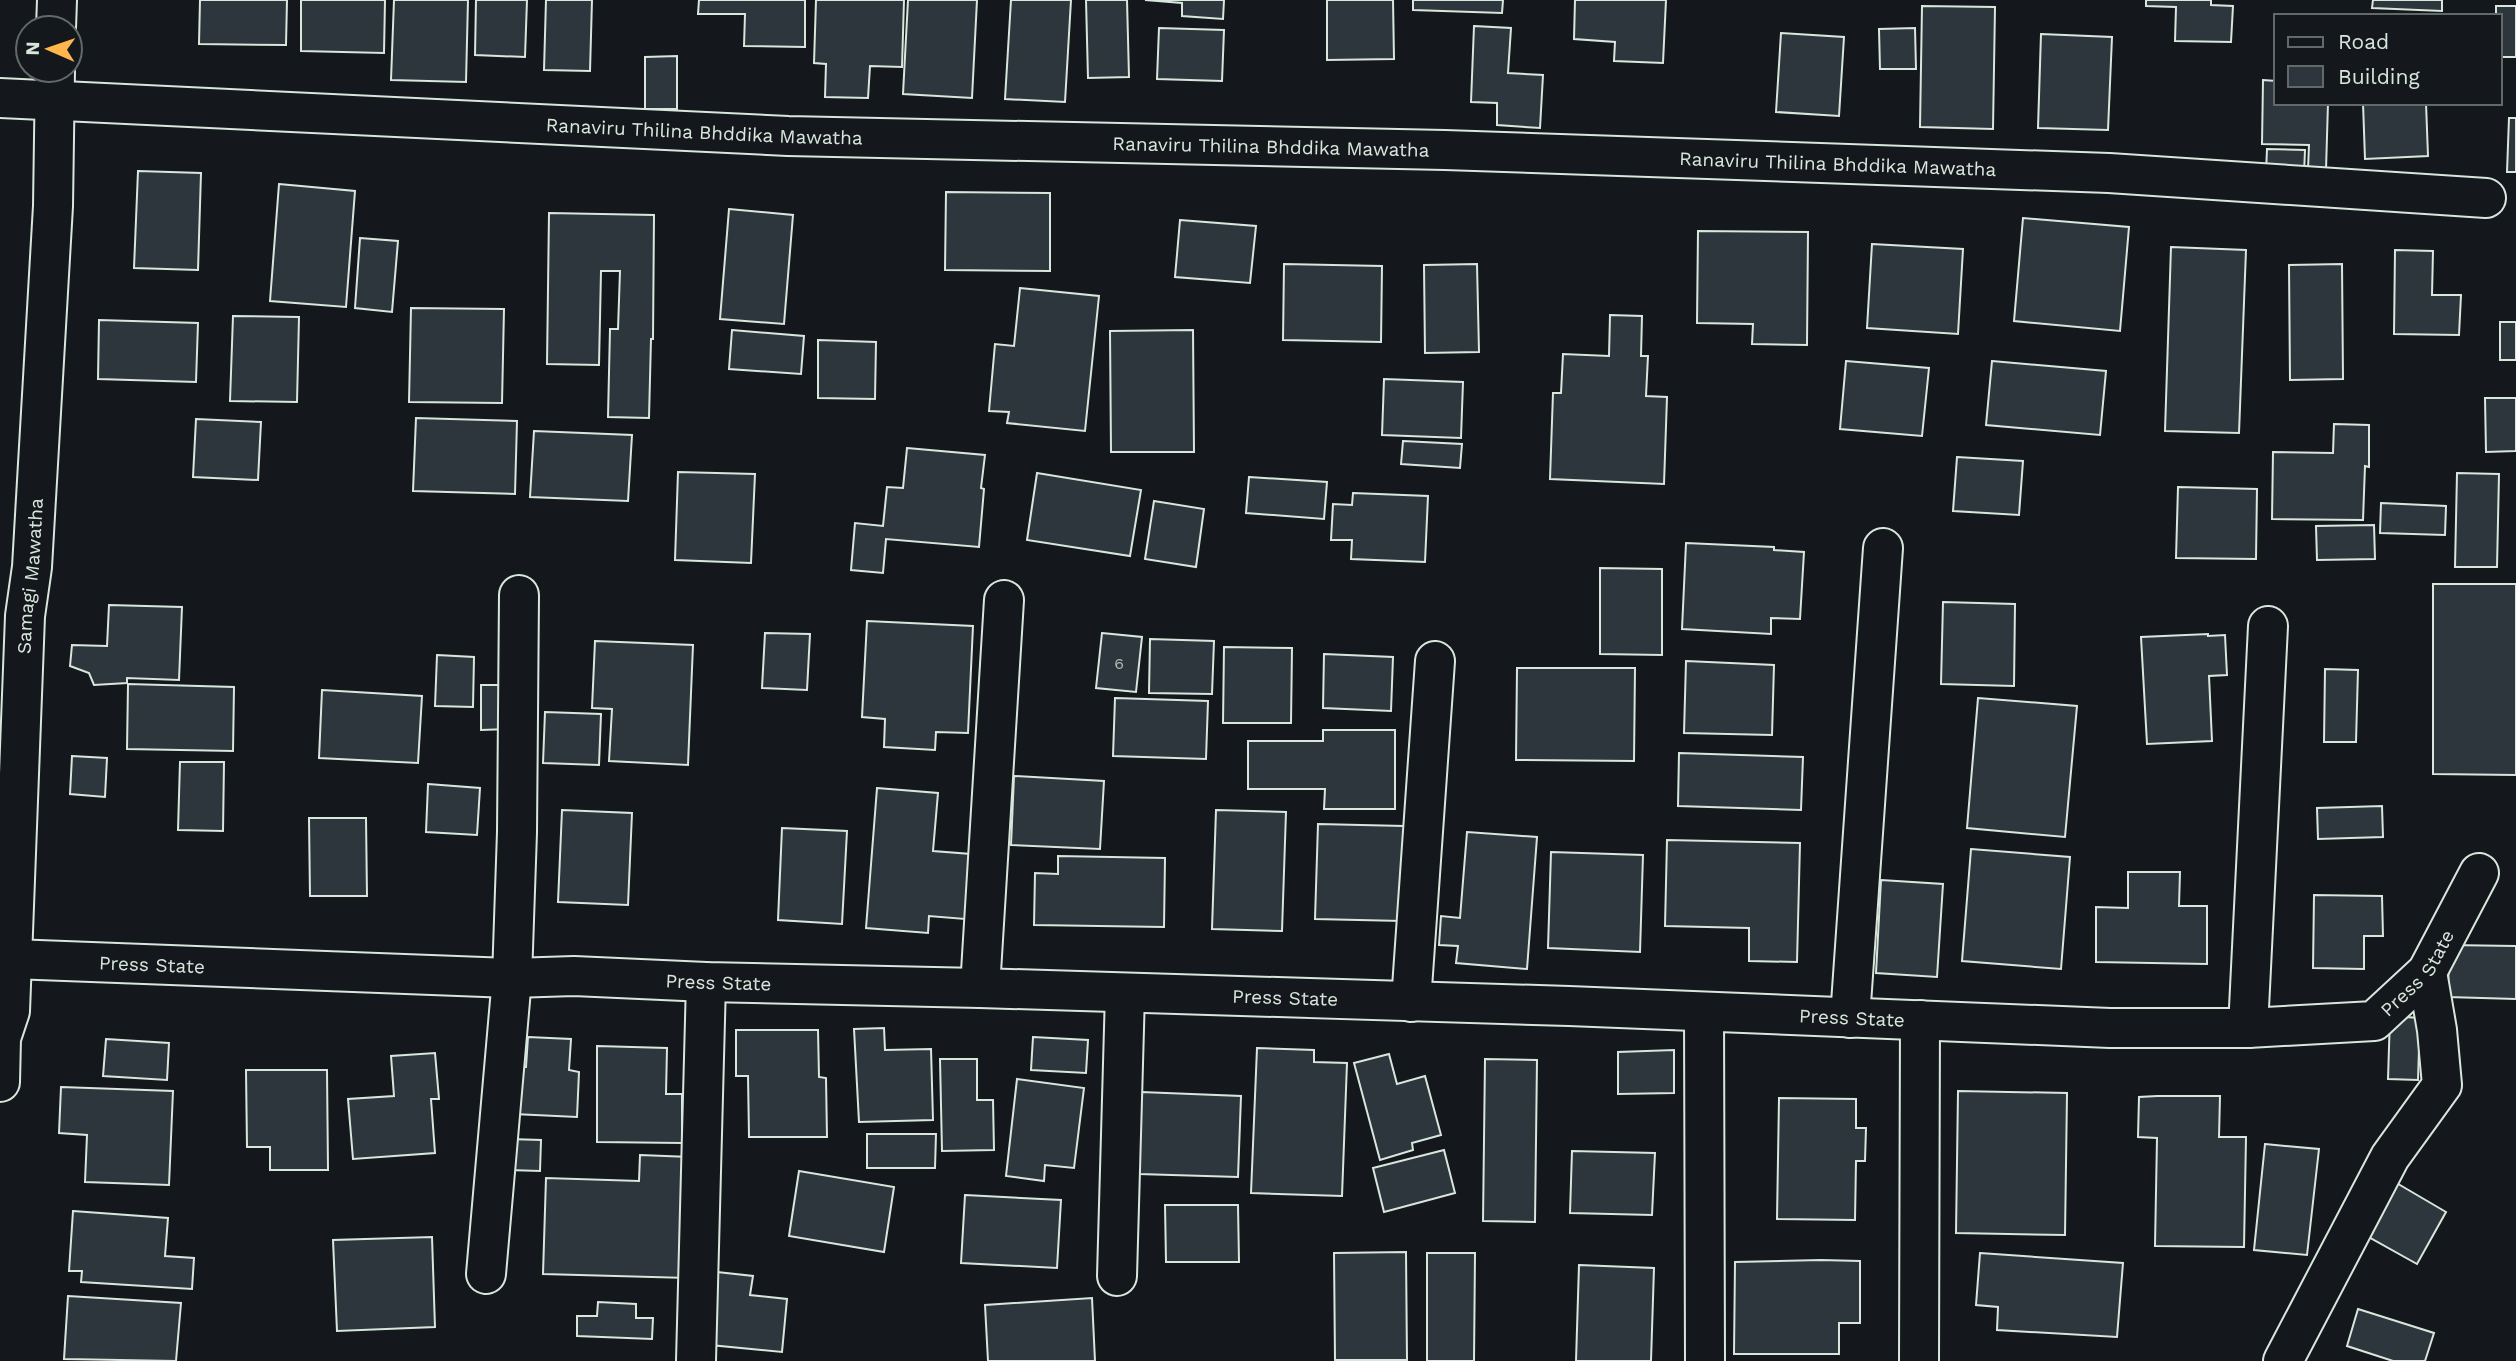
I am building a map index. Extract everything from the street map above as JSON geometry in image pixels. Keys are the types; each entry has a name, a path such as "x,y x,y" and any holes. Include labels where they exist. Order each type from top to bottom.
{"street":[{"name":"Ranaviru Thilina Bhddika Mawatha","path":"0,98 55,85 788,136 1458,150 2109,173 2486,198"},
{"name":"Samagi Mawatha","path":"0,1082 1,1038 10,1011 25,616 16,567 53,206 55,85"},
{"path":"1850,1018 1883,548"},
{"path":"486,1274 512,978 517,832 519,595"},
{"path":"980,988 1004,600"},
{"path":"2248,1027 2268,626"},
{"path":"1411,1002 1435,662"},
{"name":"Press State","path":"12,959 512,978 574,976 1411,1002 2110,1028 2248,1027 2374,1021 2427,972 2479,873"},
{"path":"2283,1361 2390,1157 2442,1085 2437,1030 2427,972"},
{"path":"696,1361 705,982"},
{"path":"1117,1276 1125,993"},
{"path":"1704,1012 1705,1361"},
{"path":"1919,1361 1920,1020"}],"building":[{"path":"200,0 287,0 286,45 199,44"},
{"path":"301,0 385,0 384,53 301,51"},
{"path":"394,0 468,0 466,82 391,80"},
{"path":"476,0 527,0 525,57 475,55"},
{"path":"546,0 592,0 590,71 544,70"},
{"path":"699,0 805,0 805,47 744,46 745,14 698,14"},
{"path":"816,0 904,0 902,67 870,66 868,98 825,97 826,64 814,63"},
{"path":"908,0 977,0 972,98 903,94"},
{"path":"1011,0 1071,0 1065,102 1005,99"},
{"path":"1086,0 1127,0 1129,77 1088,78"},
{"path":"1145,0 1224,0 1223,19 1182,16 1182,3"},
{"path":"1327,0 1393,0 1394,59 1327,60"},
{"path":"1413,0 1503,0 1502,13 1413,10"},
{"path":"1575,0 1666,0 1663,63 1614,61 1615,42 1574,39"},
{"path":"2146,0 2211,0 2211,5 2233,6 2231,42 2175,41 2176,7 2146,6"},
{"path":"2373,0 2442,0 2442,11 2372,8"},
{"path":"1922,6 1995,7 1993,129 1920,127"},
{"path":"2496,6 2516,6 2516,57 2502,57 2502,14 2496,14"},
{"path":"1474,26 1511,28 1508,73 1543,75 1540,128 1497,125 1497,103 1471,102"},
{"path":"1159,28 1224,30 1222,81 1157,79"},
{"path":"1915,28 1916,69 1880,69 1879,29"},
{"path":"1781,33 1844,37 1839,116 1776,112"},
{"path":"2041,34 2112,37 2108,130 2038,128"},
{"path":"677,56 677,109 645,109 645,57"},
{"path":"2263,80 2274,81 2274,105 2328,105 2326,170 2308,169 2309,145 2262,144"},
{"path":"2363,105 2426,105 2428,156 2365,159"},
{"path":"2509,118 2516,118 2516,172 2507,172"},
{"path":"2267,149 2305,150 2304,174 2266,172"},
{"path":"138,171 201,173 198,270 134,268"},
{"path":"279,184 355,191 346,307 270,301"},
{"path":"946,192 1050,193 1050,271 945,270"},
{"path":"729,209 793,215 784,324 720,319"},
{"path":"549,213 654,215 649,418 608,417 610,329 618,329 620,271 601,271 599,365 547,364"},
{"path":"2023,218 2129,227 2120,331 2014,321"},
{"path":"1180,220 1256,226 1250,283 1175,277"},
{"path":"1698,231 1808,232 1807,345 1752,344 1753,324 1697,323"},
{"path":"360,238 398,241 392,312 355,308"},
{"path":"1872,244 1963,249 1958,334 1867,328"},
{"path":"2171,247 2246,250 2239,433 2165,431"},
{"path":"2395,250 2433,251 2432,295 2461,295 2459,335 2394,334"},
{"path":"1284,264 1382,266 1381,342 1283,340"},
{"path":"1477,264 1479,352 1425,353 1424,265"},
{"path":"2342,264 2343,379 2290,380 2289,265"},
{"path":"1020,288 1099,296 1085,431 1007,423 1009,412 989,411 995,344 1014,346"},
{"path":"411,308 504,309 502,403 409,402"},
{"path":"1610,315 1642,316 1641,356 1648,356 1646,396 1667,397 1664,484 1550,479 1553,393 1561,393 1563,354 1609,356"},
{"path":"233,316 299,317 297,402 230,401"},
{"path":"99,320 198,323 196,382 98,379"},
{"path":"2500,322 2516,322 2516,360 2500,360"},
{"path":"732,330 804,336 801,374 729,369"},
{"path":"1193,330 1194,452 1111,452 1110,331"},
{"path":"818,340 876,342 875,399 818,398"},
{"path":"1846,361 1929,368 1922,436 1840,429"},
{"path":"1992,361 2106,371 2100,435 1986,425"},
{"path":"1384,379 1463,382 1461,438 1382,435"},
{"path":"2485,398 2516,398 2516,451 2486,452"},
{"path":"416,418 517,421 515,494 413,491"},
{"path":"196,419 261,422 258,480 193,477"},
{"path":"2334,424 2369,425 2369,467 2365,466 2363,520 2272,519 2273,452 2333,453"},
{"path":"534,431 632,435 628,501 530,497"},
{"path":"1403,441 1462,444 1460,468 1401,464"},
{"path":"907,448 985,455 979,547 886,539 883,573 851,570 855,523 883,526 887,487 903,488"},
{"path":"1957,457 2023,461 2019,515 1953,511"},
{"path":"678,472 755,474 751,563 675,560"},
{"path":"1037,473 1141,490 1130,556 1027,540"},
{"path":"2457,473 2499,474 2497,567 2455,567"},
{"path":"1249,477 1327,482 1324,519 1246,513"},
{"path":"2178,487 2257,489 2256,559 2176,558"},
{"path":"1353,493 1428,496 1425,562 1351,559 1352,540 1331,540 1333,504 1352,505"},
{"path":"1154,501 1204,509 1196,567 1145,559"},
{"path":"2381,503 2446,506 2445,535 2380,533"},
{"path":"2374,525 2375,559 2317,560 2316,526"},
{"path":"1686,543 1774,547 1774,550 1804,552 1800,619 1771,618 1771,634 1682,629"},
{"path":"1600,568 1662,569 1662,655 1600,654"},
{"path":"2433,584 2516,584 2516,775 2433,774"},
{"path":"1943,602 2015,604 2014,686 1941,684"},
{"path":"109,605 182,607 179,680 127,678 127,683 94,685 89,673 70,666 72,645 107,646"},
{"path":"867,621 973,626 968,733 936,732 935,750 884,747 885,719 862,717"},
{"path":"765,633 810,634 807,690 762,688"},
{"path":"1102,633 1142,637 1136,692 1096,688"},
{"path":"2225,635 2227,675 2209,676 2212,741 2147,744 2141,637"},
{"path":"1150,639 1214,641 1212,694 1149,693"},
{"path":"595,641 693,645 688,765 609,761 612,709 592,708"},
{"path":"1224,647 1292,648 1291,723 1223,723"},
{"path":"1324,654 1393,657 1391,711 1323,708"},
{"path":"437,655 474,657 473,707 435,706"},
{"path":"1686,661 1774,665 1772,735 1684,733"},
{"path":"1517,668 1635,668 1634,761 1516,760"},
{"path":"2325,669 2358,670 2356,742 2324,742"},
{"path":"128,684 234,687 233,751 127,749"},
{"path":"481,685 509,685 509,729 481,730"},
{"path":"322,690 422,696 418,763 319,758"},
{"path":"1115,698 1208,701 1206,759 1113,756"},
{"path":"1978,698 2077,706 2065,837 1967,828"},
{"path":"545,712 601,714 599,765 543,763"},
{"path":"1323,730 1395,730 1395,809 1324,809 1325,789 1248,789 1248,741 1323,741"},
{"path":"1679,753 1803,757 1801,810 1678,806"},
{"path":"72,756 107,758 105,797 70,794"},
{"path":"180,762 224,762 223,831 178,830"},
{"path":"1014,776 1104,781 1100,849 1011,845"},
{"path":"428,784 480,788 477,835 426,832"},
{"path":"877,788 938,793 933,851 971,854 965,919 929,916 928,933 866,928"},
{"path":"2382,806 2383,837 2318,839 2317,808"},
{"path":"562,810 632,813 628,905 558,902"},
{"path":"1216,810 1286,812 1282,931 1212,929"},
{"path":"309,818 366,818 367,896 310,896"},
{"path":"1318,824 1404,826 1402,921 1315,919"},
{"path":"782,828 847,831 842,924 778,920"},
{"path":"1467,832 1537,837 1527,969 1456,963 1458,946 1439,945 1441,916 1460,918"},
{"path":"1667,840 1800,843 1797,962 1749,961 1749,928 1665,926"},
{"path":"1971,849 2070,857 2061,969 1962,961"},
{"path":"1551,852 1643,855 1640,952 1548,948"},
{"path":"1058,856 1165,858 1164,927 1034,925 1035,873 1058,874"},
{"path":"2128,872 2180,872 2179,906 2207,906 2207,964 2096,962 2096,907 2128,908"},
{"path":"1881,880 1943,884 1937,977 1876,973"},
{"path":"2314,895 2382,896 2383,936 2364,936 2364,969 2313,968"},
{"path":"2449,945 2516,946 2516,999 2448,997"},
{"path":"2390,1016 2420,1018 2418,1080 2388,1079"},
{"path":"884,1028 885,1050 931,1049 933,1120 859,1122 854,1029"},
{"path":"736,1030 818,1030 819,1077 826,1078 827,1137 749,1137 748,1076 736,1076"},
{"path":"528,1037 571,1039 569,1070 579,1072 577,1117 514,1114 517,1067 526,1067"},
{"path":"1033,1037 1088,1040 1086,1073 1031,1070"},
{"path":"106,1039 169,1043 167,1080 103,1076"},
{"path":"597,1046 667,1048 666,1094 682,1094 682,1143 597,1142"},
{"path":"1257,1048 1314,1050 1314,1062 1347,1063 1342,1196 1251,1193"},
{"path":"1674,1050 1674,1093 1618,1094 1618,1052"},
{"path":"435,1053 439,1099 431,1099 435,1153 353,1159 348,1099 394,1096 391,1056"},
{"path":"1389,1054 1397,1084 1425,1076 1441,1135 1412,1143 1413,1150 1380,1160 1354,1063"},
{"path":"940,1059 977,1059 977,1100 993,1100 994,1150 942,1151"},
{"path":"1485,1059 1537,1060 1535,1222 1483,1221"},
{"path":"246,1070 327,1070 328,1170 270,1170 270,1147 247,1147"},
{"path":"1017,1079 1084,1088 1074,1168 1045,1165 1044,1181 1006,1176"},
{"path":"61,1087 173,1091 169,1185 85,1182 87,1135 59,1133"},
{"path":"1958,1091 2067,1093 2065,1235 1956,1233"},
{"path":"1141,1092 1241,1096 1238,1177 1139,1174"},
{"path":"2220,1096 2219,1137 2246,1137 2244,1247 2155,1246 2157,1138 2138,1137 2139,1097"},
{"path":"1779,1098 1856,1099 1856,1128 1866,1128 1865,1161 1856,1161 1855,1220 1777,1219"},
{"path":"867,1134 936,1134 935,1168 867,1168"},
{"path":"509,1139 541,1140 540,1171 508,1170"},
{"path":"2265,1144 2319,1149 2307,1255 2254,1250"},
{"path":"1444,1150 1455,1193 1384,1212 1373,1168"},
{"path":"1572,1151 1655,1153 1652,1215 1570,1213"},
{"path":"640,1155 690,1157 688,1278 543,1274 546,1178 639,1181"},
{"path":"799,1171 894,1187 884,1252 789,1236"},
{"path":"2388,1178 2446,1212 2417,1264 2358,1231"},
{"path":"965,1195 1061,1200 1057,1268 961,1263"},
{"path":"1165,1205 1238,1205 1239,1262 1166,1262"},
{"path":"73,1211 168,1218 165,1256 194,1258 192,1289 81,1282 82,1271 69,1271"},
{"path":"432,1237 435,1327 337,1331 333,1240"},
{"path":"1406,1252 1407,1360 1335,1360 1334,1253"},
{"path":"1427,1253 1475,1253 1474,1361 1427,1361"},
{"path":"1980,1253 2123,1263 2117,1337 1997,1330 1998,1307 1976,1305"},
{"path":"1860,1261 1860,1323 1839,1323 1839,1354 1734,1354 1735,1262"},
{"path":"1579,1265 1654,1268 1651,1361 1576,1361"},
{"path":"717,1272 753,1276 750,1295 787,1299 782,1352 700,1344"},
{"path":"68,1296 181,1303 176,1361 64,1359"},
{"path":"1092,1298 1095,1361 988,1361 985,1305"},
{"path":"598,1302 636,1304 636,1318 653,1318 652,1339 577,1336 577,1316 597,1316"},
{"path":"2358,1309 2434,1333 2425,1361 2393,1361 2347,1346"}]}
